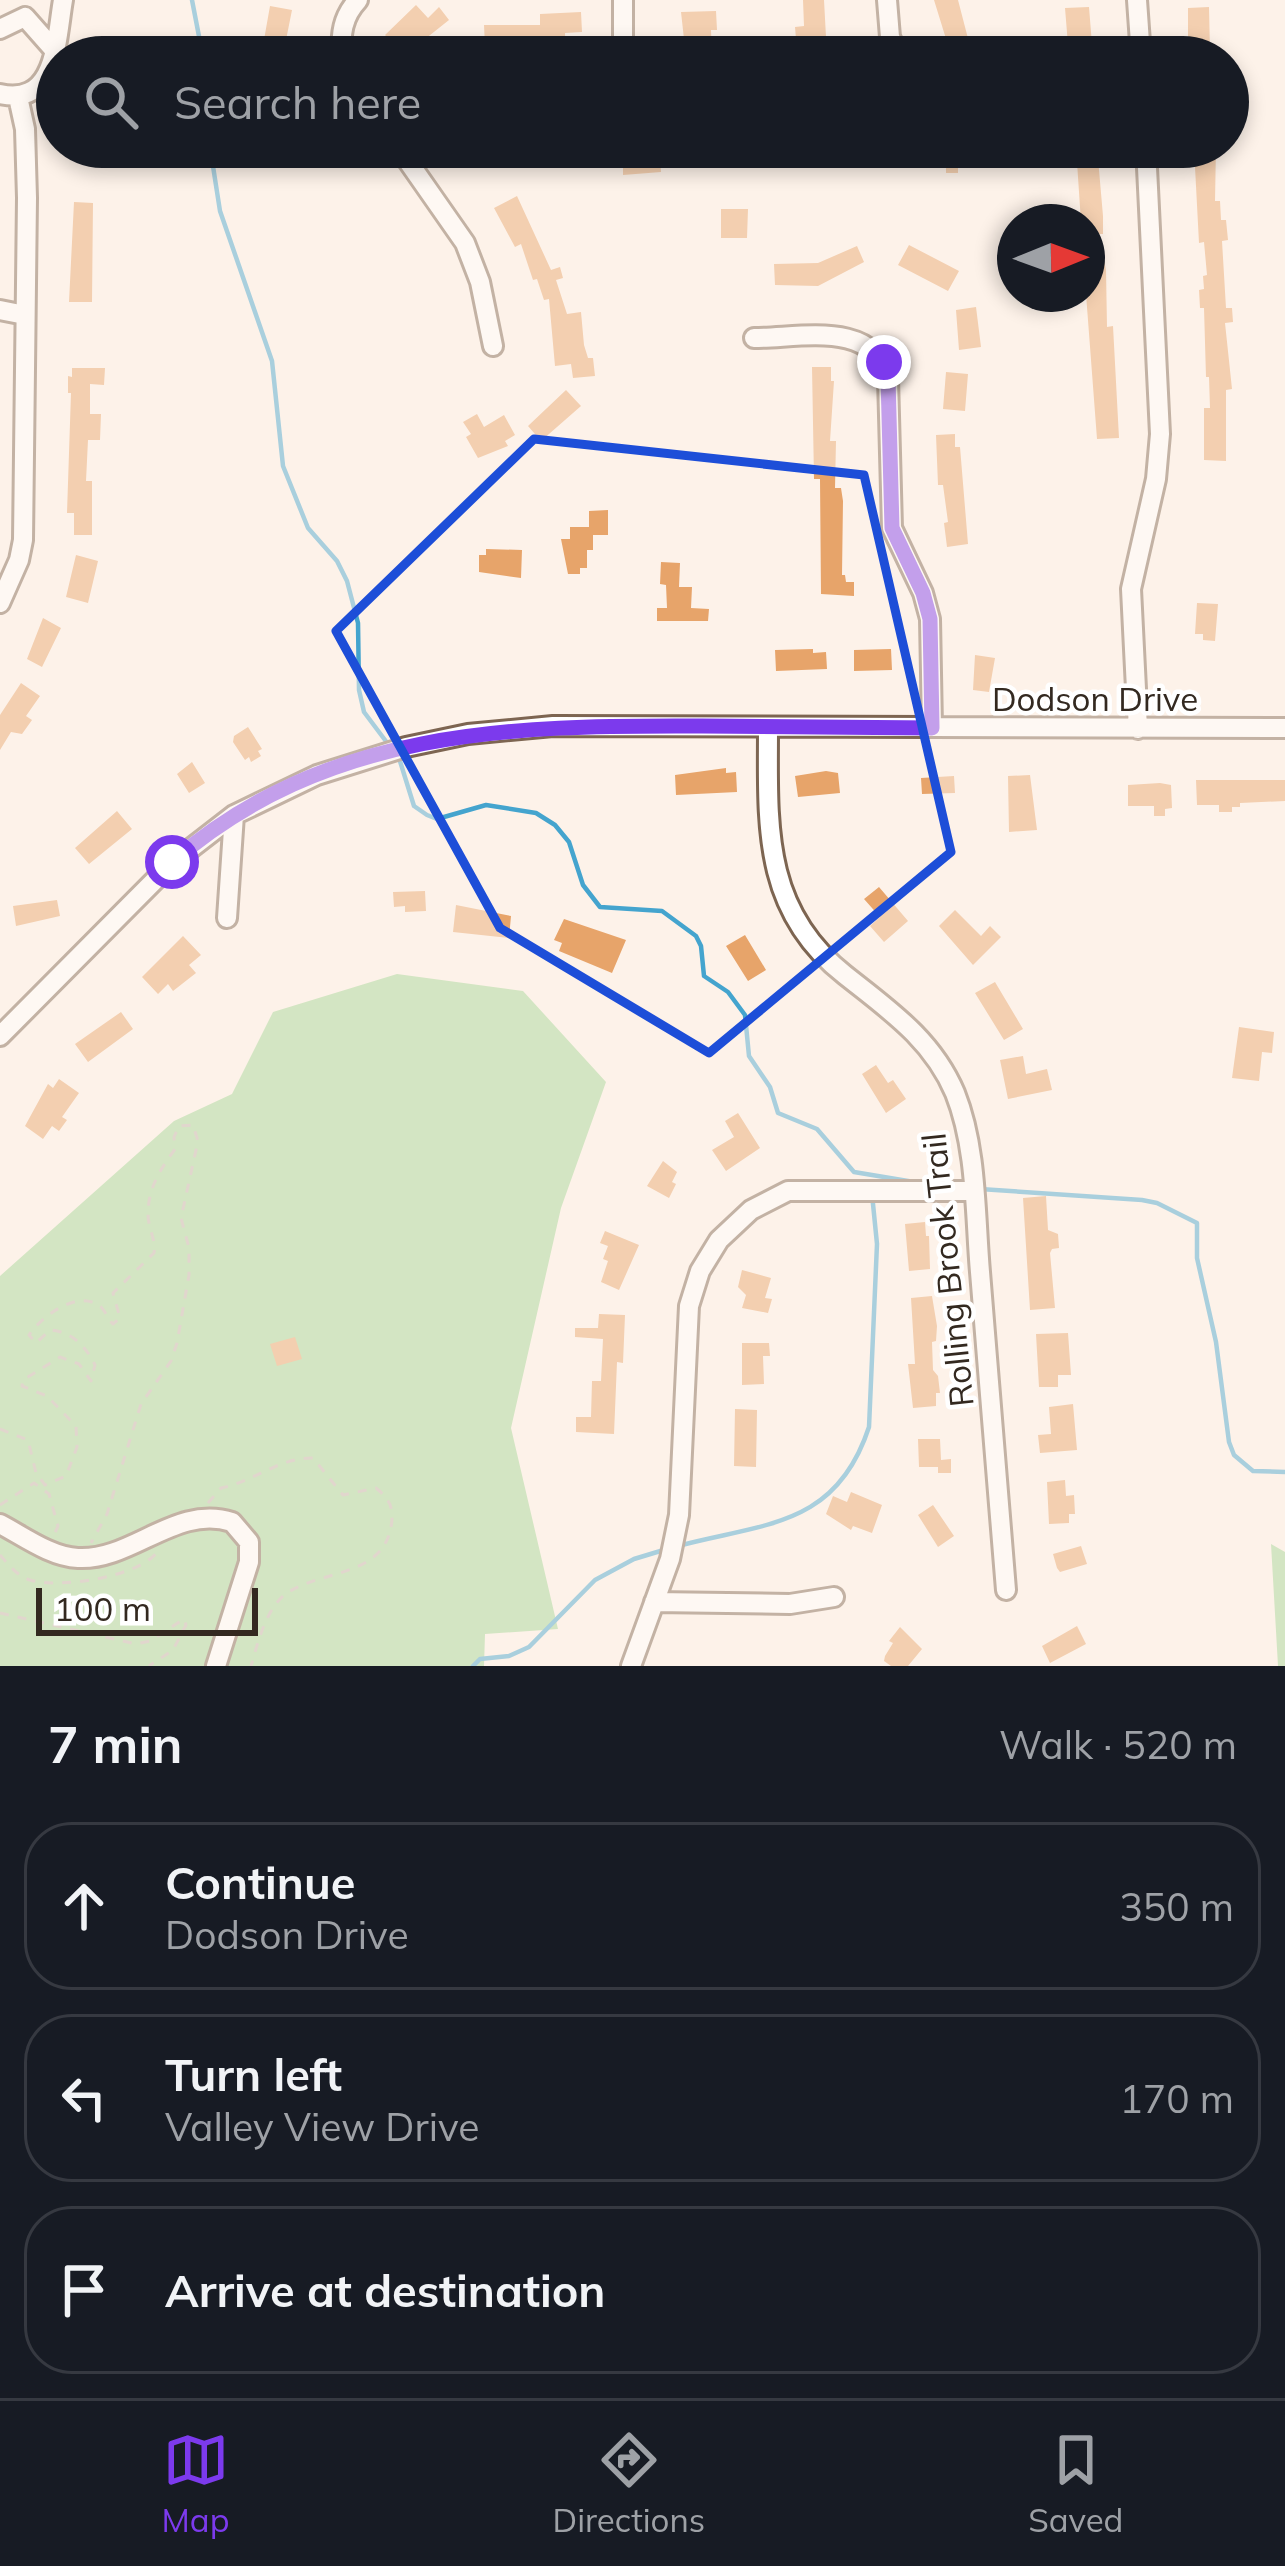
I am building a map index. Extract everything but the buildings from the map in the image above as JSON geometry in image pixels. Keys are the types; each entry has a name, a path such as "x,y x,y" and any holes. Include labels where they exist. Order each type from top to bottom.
{"street":[{"path":"57,36 63,0"},
{"path":"340,36 349,10 358,0"},
{"path":"623,0 623,36"},
{"path":"887,0 890,36"},
{"path":"1137,0 1140,36"},
{"path":"0,29 25,17 42,36"},
{"path":"0,603 20,560 23,540 25,130 9,96"},
{"path":"413,168 465,243 480,282 494,346"},
{"path":"1138,729 1131,589 1156,479 1160,434 1147,168"},
{"path":"0,310 25,315"},
{"path":"754,338 848,337 875,350 884,362 892,528 930,619 932,728"},
{"path":"0,540 23,540"},
{"name":"Dodson Drive","path":"0,1036 172,862 234,815 317,775 406,747 468,734 553,726 1285,728"},
{"name":"Rolling Brook Trail","path":"768,727 772,865 797,923 822,954 902,1018 938,1060 964,1118 1006,1590"},
{"path":"1058,728 1059,752"},
{"path":"227,918 234,815"},
{"path":"631,1666 670,1559 679,1515 689,1306 700,1271 719,1240 751,1210 788,1191 974,1192"},
{"path":"0,1524 77,1558 106,1555 159,1530 204,1519 232,1522 249,1542 249,1562 216,1666"},
{"path":"654,1602 790,1604 834,1598"}],"path":[{"path":"0,1429 28,1440 36,1473 45,1485 66,1476 77,1447 76,1426 47,1396 22,1386 23,1380 60,1357 79,1364 91,1381 95,1365 74,1336 50,1330 36,1343 29,1335 46,1316 70,1304 100,1306 113,1324 120,1318 113,1293 154,1253 148,1215 158,1171 175,1149 179,1126 193,1125 198,1141 181,1218 189,1248 177,1343 171,1361 141,1404 107,1514 90,1544 75,1544"},
{"path":"0,1505 34,1483 49,1494 56,1514 58,1526 52,1540 64,1543"},
{"path":"0,1612 136,1644 150,1641 184,1619 186,1625 173,1650 149,1666"}],"highlighted area":[{"path":"534,439 864,475 951,852 709,1053 500,928 336,631"}],"green space":[{"path":"397,974 523,991 606,1082 561,1208 511,1428 558,1629 485,1634 484,1666 0,1666 0,1276 174,1121 232,1094 273,1012"},
{"path":"1271,1544 1285,1552 1285,1666 1278,1666"}],"waterway":[{"path":"192,0 199,36"},
{"path":"213,168 220,211 272,361 283,466 308,528 337,561 347,581 358,623 364,712 388,744"},
{"path":"399,758 414,806 427,815 437,819 486,805 536,813 569,842 583,885 600,907 662,911 696,936 704,976 728,992 745,1015 749,1056 770,1087 778,1113 817,1129 854,1172 914,1182"},
{"path":"980,1189 1142,1200 1197,1223 1197,1258 1216,1342 1229,1442 1234,1455 1253,1471 1285,1472"},
{"path":"678,1546 793,1516 837,1485 855,1460 869,1427 877,1244 872,1194"},
{"path":"473,1666 480,1659 509,1656 529,1647 595,1580 634,1559 667,1549"}],"route":[{"path":"172,862 234,815 274,792 393,751 468,734 553,726 932,728 930,619 892,528 884,362"}]}
